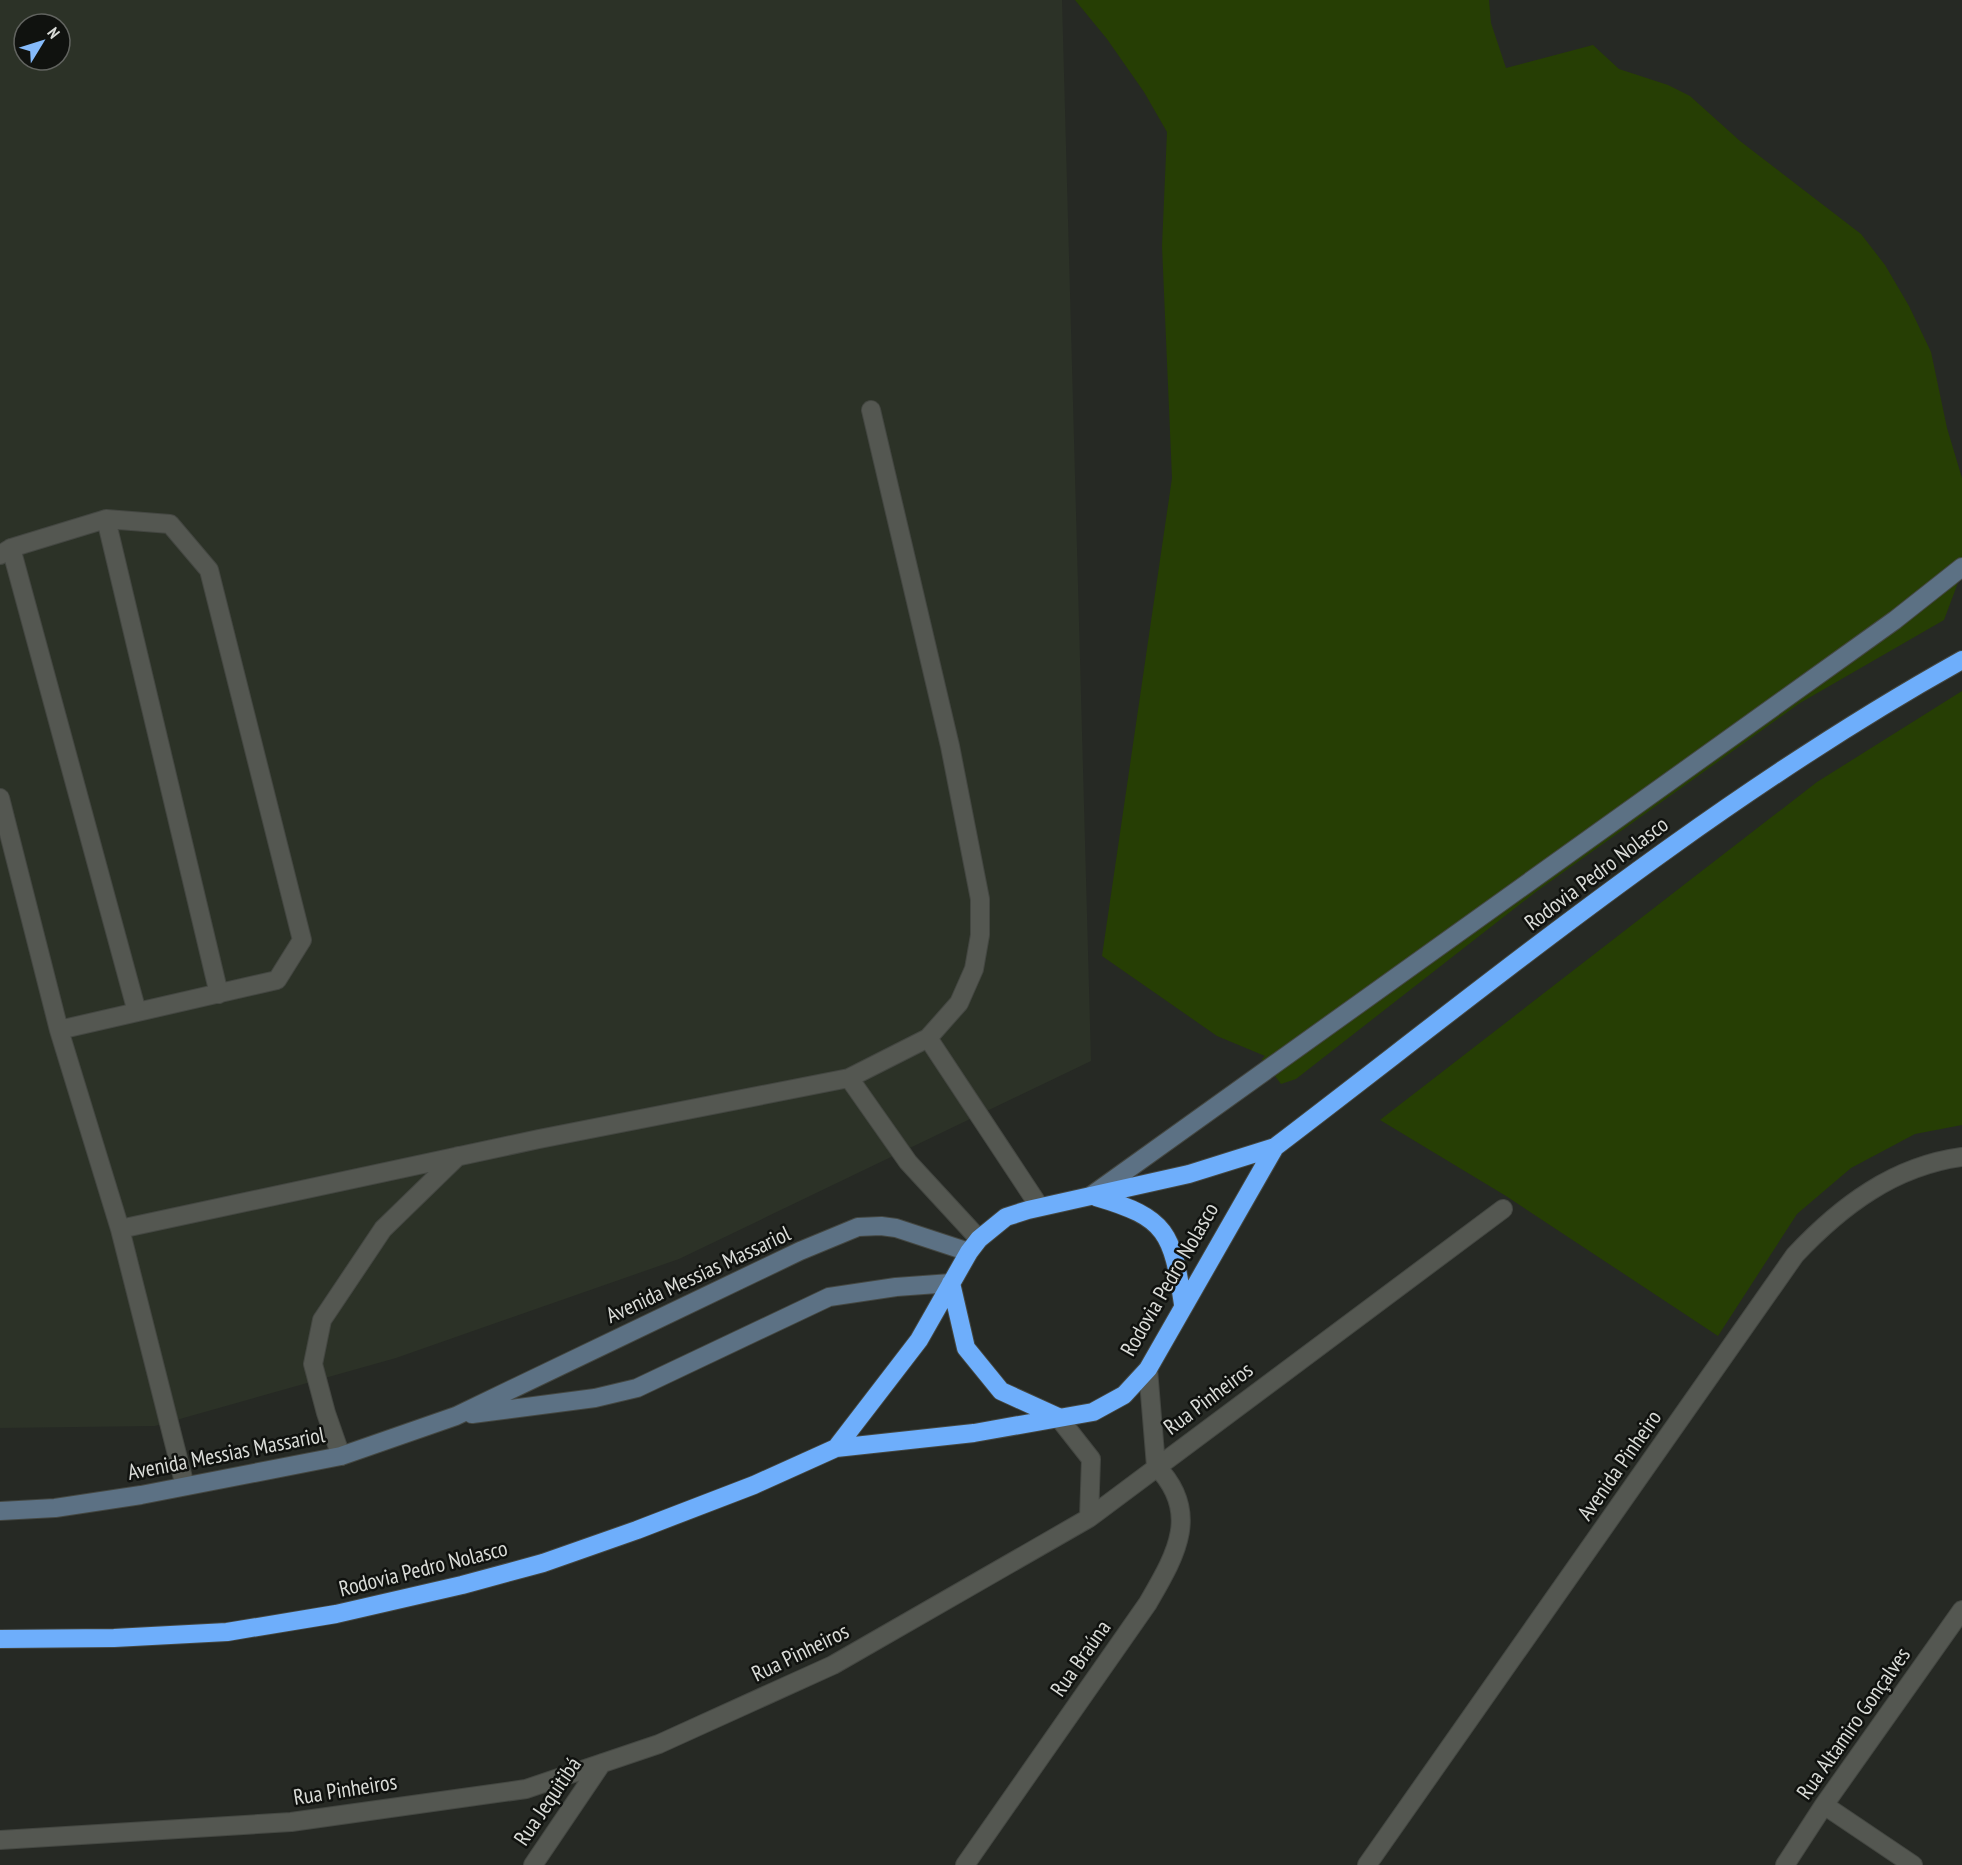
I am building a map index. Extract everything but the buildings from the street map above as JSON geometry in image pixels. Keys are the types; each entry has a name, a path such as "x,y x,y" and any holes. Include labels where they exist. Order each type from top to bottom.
{"highway":[{"name":"Rodovia Pedro Nolasco","path":"836,1448 919,1340 974,1245 1006,1217 1039,1206 1189,1174 1275,1147 1722,809 1901,694 1962,660"},
{"name":"Rodovia Pedro Nolasco","path":"0,1639 114,1638 226,1632 347,1612 543,1563 743,1489 836,1448 974,1433 1093,1412 1124,1395 1148,1369 1183,1304 1275,1147"},
{"path":"1092,1196 1149,1216 1172,1243 1183,1304"},
{"path":"951,1283 966,1348 1001,1391 1058,1417"}],"street":[{"path":"120,1229 458,1156 849,1078 928,1038 959,1003 974,969 980,935 980,899 950,746 871,410"},
{"path":"106,519 219,994"},
{"path":"58,1030 219,994 277,980 302,940 209,570 170,524 106,519 6,552 137,1012"},
{"path":"1092,1196 1895,620 1962,567"},
{"path":"0,798 58,1030 120,1229 185,1486"},
{"path":"928,1038 1039,1206"},
{"path":"849,1078 908,1162 974,1245"},
{"path":"341,1456 326,1413 313,1364 322,1320 382,1229 458,1156"},
{"name":"Avenida Pinheiro","path":"1367,1865 1795,1255 1848,1204 1877,1186 1911,1170 1962,1157"},
{"name":"Rua Pinheiros","path":"0,1840 291,1822 526,1789 659,1744 833,1665 1089,1518 1503,1209"},
{"name":"Avenida Messias Massariol","path":"0,1511 55,1508 341,1456 456,1416 800,1251 858,1227 896,1228 974,1245"},
{"name":"Avenida Messias Massariol","path":"456,1416 595,1398 637,1388 829,1297 896,1287 951,1283"},
{"path":"1148,1369 1156,1466"},
{"path":"1058,1417 1091,1459 1089,1518"},
{"name":"Rua Braúna","path":"965,1865 1148,1603 1174,1557 1180,1537 1181,1514 1165,1475 1156,1466"},
{"name":"Rua Altamiro Gonçalves","path":"1785,1865 1824,1805 1962,1610"},
{"name":"Rua Jequitibá","path":"533,1865 602,1763"},
{"path":"1824,1805 1913,1865"}],"shaded area":[{"path":"0,0 1062,0 1091,1061 679,1259 396,1358 155,1426 0,1428"}],"green space":[{"path":"1075,0 1489,0 1491,23 1506,68 1593,45 1619,69 1668,85 1690,96 1740,141 1861,234 1885,265 1909,306 1931,352 1947,428 1962,478 1962,572 1944,620 1800,703 1537,891 1296,1079 1281,1084 1262,1059 1265,1056 1217,1036 1102,956 1172,478 1162,246 1167,132 1144,92 1107,39"},
{"path":"1962,691 1962,1125 1915,1134 1851,1168 1797,1214 1718,1336 1506,1196 1380,1120 1817,782"}]}
